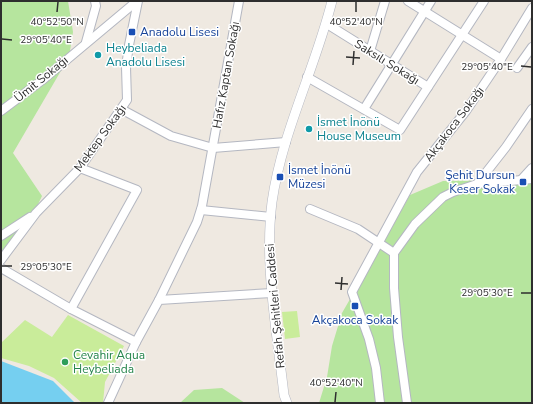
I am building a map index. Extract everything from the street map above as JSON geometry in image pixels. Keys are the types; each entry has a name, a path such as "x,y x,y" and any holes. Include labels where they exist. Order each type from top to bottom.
{"street":[{"path":"86,42 96,6 95,1"},
{"name":"Ümit Sokağı","path":"1,111 45,78 86,42 137,1"},
{"name":"Mektep Sokağı","path":"36,213 80,168 127,100 126,67 137,1"},
{"name":"Hafız Kaptan Sokağı","path":"108,403 136,342 159,300 197,222 201,210 240,1"},
{"name":"Refah Şehitleri Caddesi","path":"287,403 284,395 272,293 269,234 281,158 294,113 326,24 332,1"},
{"path":"370,51 385,1"},
{"path":"408,1 501,59"},
{"path":"364,109 431,1"},
{"path":"307,78 400,130 484,1"},
{"name":"Akçakoca Sokağı","path":"380,403 376,368 369,339 352,292 378,241 417,172 466,111 501,59 532,8"},
{"name":"Saksılı Sokağı","path":"326,24 428,87"},
{"path":"517,68 532,48"},
{"path":"121,109 172,136 213,148 286,142"},
{"path":"477,184 506,147 532,109"},
{"path":"71,309 137,190 80,168"},
{"path":"521,180 532,168"},
{"path":"407,403 398,337 394,288 394,253 416,224 443,197 452,192 477,184 532,179"},
{"path":"201,210 271,217"},
{"path":"310,210 358,230 378,241 394,253"},
{"path":"1,236 36,213"},
{"path":"1,260 36,213"},
{"path":"1,268 71,309 136,342"},
{"path":"159,300 272,293"}],"green space":[{"path":"1,1 68,1 73,32 69,57 13,153 42,196 22,237 1,251"},
{"path":"532,174 532,403 319,403 327,377 332,346 342,313 410,195 443,181 497,180"},
{"path":"297,311 300,337 285,339 282,312"},
{"name":"Cevahir Aqua Heybeliada","path":"68,315 124,346 105,382 103,403 82,403 54,378 29,366 1,358 1,343 25,320 52,337"},
{"path":"222,388 245,403 180,403 194,390"}],"water":[{"path":"1,361 53,381 75,403 1,403"}],"place":[{"name":"Anadolu Lisesi","path":"132,32"},
{"name":"Heybeliada Anadolu Lisesi","path":"98,55"},
{"name":"İsmet İnönü House Museum","path":"309,129"},
{"name":"İsmet İnönü Müzesi","path":"280,177"},
{"name":"Şehit Dursun Keser Sokak","path":"523,182"},
{"name":"Akçakoca Sokak","path":"355,306"},
{"name":"Cevahir Aqua Heybeliada","path":"65,362"}]}
